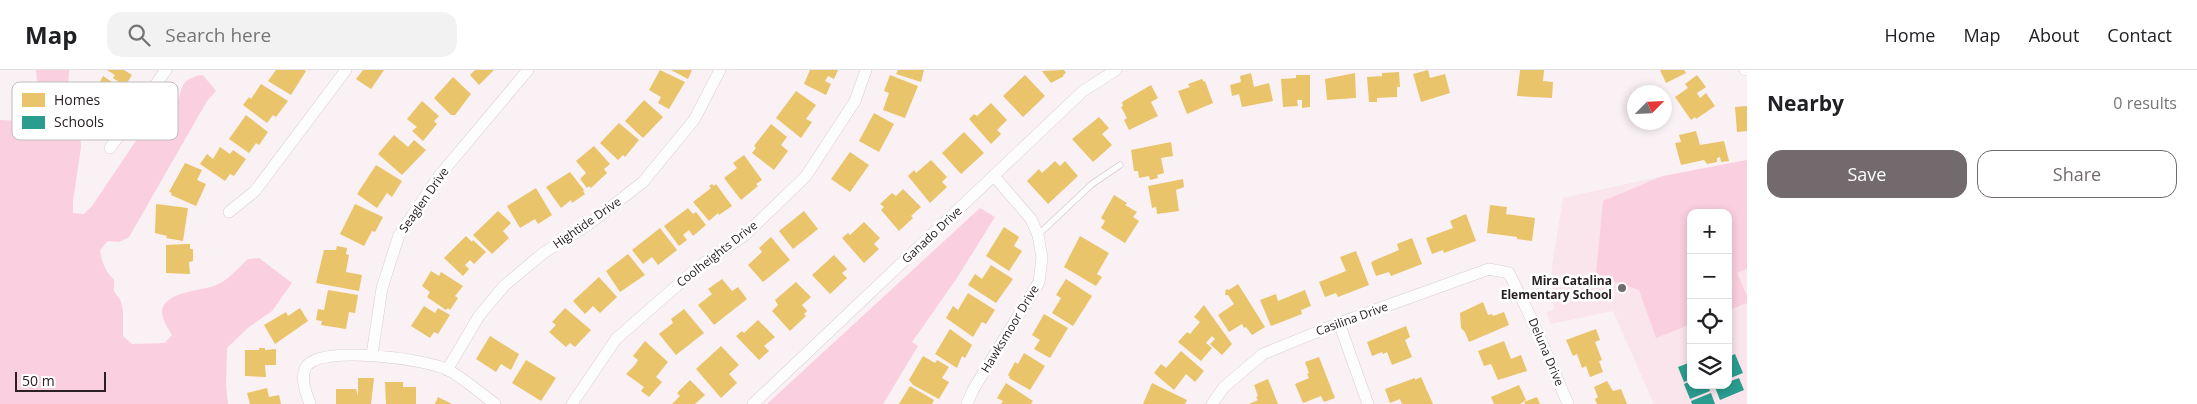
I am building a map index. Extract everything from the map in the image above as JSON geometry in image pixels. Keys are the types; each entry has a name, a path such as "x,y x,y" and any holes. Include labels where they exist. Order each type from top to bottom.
{"street":[{"path":"157,82 166,70"},
{"path":"229,212 255,191 346,70"},
{"name":"Seaglen Drive","path":"372,355 382,288 399,235 438,176 528,70"},
{"name":"Hightide Drive","path":"447,370 479,316 504,286 542,254 589,224 643,182 694,120 720,70"},
{"name":"Coolheights Drive","path":"572,404 616,339 697,268 745,235 806,176 855,101 866,70"},
{"name":"Ganado Drive","path":"752,404 1083,91 1116,70"},
{"path":"110,148 116,140"},
{"name":"Hawksmoor Drive","path":"967,404 973,390 1039,282 1042,258 1038,235 1031,219 994,176"},
{"name":"Casilina Drive","path":"1212,404 1224,387 1263,354 1339,323 1488,269 1509,273"},
{"name":"Deluna Drive","path":"1509,273 1534,324 1568,404"},
{"path":"1339,323 1368,404"},
{"path":"310,404 305,392 304,378 306,367 320,357 372,355 408,359 447,370 495,404"}],"lane":[{"path":"1038,235 1092,184 1120,165"}],"shaded area":[{"path":"36,70 69,70 68,82 37,82"},
{"path":"203,75 216,91 207,101 129,237 119,242 108,241 100,250 104,266 114,280 114,291 121,301 123,336 132,344 165,343 172,335 163,318 162,309 166,303 180,294 219,284 248,259 259,258 292,283 272,311 249,327 227,348 226,385 228,404 0,404 0,120 12,121 12,140 81,140 73,213 84,214 92,206 137,140 178,140 178,101 185,83 191,78"},
{"name":"Mira Catalina Elementary School","path":"1747,160 1747,404 1654,404 1613,311 1551,324 1546,312 1554,310 1552,266 1563,198"},
{"path":"1747,160 1747,269 1737,273 1747,296 1747,303 1732,309 1732,209 1687,209 1687,326 1656,338 1639,290 1596,275 1603,201 1663,176"},
{"path":"980,208 995,217 955,281 912,342 918,346 883,404 767,404"}],"building: Homes":[{"path":"107,70 124,70 132,75 128,82 119,82 113,78 115,75"},
{"path":"276,70 306,71 291,95 268,81"},
{"path":"363,70 384,70 371,89 356,79"},
{"path":"475,70 494,70 479,85 470,75"},
{"path":"660,70 685,82 669,109 658,103 661,97 649,90"},
{"path":"671,70 692,70 688,79"},
{"path":"810,70 838,70 834,79 828,76 825,81 831,84 826,95 804,84"},
{"path":"898,70 924,70 921,82 896,74"},
{"path":"1064,70 1066,73 1064,76 1051,83 1042,71"},
{"path":"1428,70 1430,78 1445,74 1450,93 1421,102 1413,74"},
{"path":"1520,70 1544,70 1543,81 1553,82 1552,98 1517,96"},
{"path":"1660,70 1684,70 1686,73 1666,83"},
{"path":"1399,72 1400,87 1397,87 1397,97 1377,98 1377,102 1369,102 1367,77 1382,76 1382,73"},
{"path":"1251,73 1254,87 1269,83 1273,101 1242,107 1239,94 1232,96 1230,85 1241,82 1240,76"},
{"path":"1355,73 1356,98 1327,100 1325,79"},
{"path":"890,75 918,86 905,118 883,110 889,93 884,91"},
{"path":"1025,75 1045,96 1023,117 1003,96"},
{"path":"1296,75 1310,75 1310,107 1302,108 1302,100 1297,100 1298,106 1283,107 1281,79 1296,78"},
{"path":"1697,75 1706,87 1697,93 1700,98 1706,93 1715,106 1696,119 1695,117 1691,120 1675,97 1688,88 1685,84"},
{"path":"103,76 112,82 100,82"},
{"path":"453,77 471,94 455,115 451,115 434,98"},
{"path":"1202,79 1205,81 1213,103 1187,114 1178,91 1190,87 1188,84"},
{"path":"261,84 288,101 276,117 273,115 267,123 243,105 249,97 251,99"},
{"path":"1151,85 1158,98 1151,102 1158,116 1129,130 1124,120 1127,118 1121,107 1123,106 1122,102"},
{"path":"796,91 816,105 806,119 812,122 801,138 776,118"},
{"path":"644,100 663,117 643,138 625,121"},
{"path":"422,101 439,116 434,121 437,124 423,141 412,131 417,127 407,119"},
{"path":"991,103 1007,120 997,130 1001,134 991,144 969,119 974,114 977,116"},
{"path":"1747,106 1747,131 1737,132 1735,107"},
{"path":"874,113 894,124 879,152 859,141"},
{"path":"246,115 268,132 259,145 256,143 249,153 229,139"},
{"path":"1099,117 1109,128 1102,134 1112,145 1093,162 1072,139"},
{"path":"619,123 639,140 625,157 623,155 618,160 600,143"},
{"path":"771,124 787,137 781,145 788,151 774,170 752,153 756,148 754,146"},
{"path":"1696,131 1700,145 1724,141 1729,161 1721,162 1720,157 1717,158 1717,162 1707,164 1704,160 1681,165 1675,143 1681,142 1679,135"},
{"path":"964,132 984,153 961,174 942,153"},
{"path":"394,135 408,147 414,140 426,150 402,175 378,154"},
{"path":"1171,142 1173,156 1161,158 1164,173 1157,175 1158,178 1150,180 1149,176 1139,178 1138,171 1134,171 1131,150"},
{"path":"594,146 610,164 604,169 607,173 591,188 589,186 587,188 580,179 586,173 576,161"},
{"path":"220,147 230,154 233,150 246,159 234,176 230,174 225,181 200,164 207,154 213,159"},
{"path":"850,152 869,165 850,192 831,179"},
{"path":"744,155 762,180 756,184 758,186 741,200 724,178 737,168 733,163"},
{"path":"931,160 947,177 942,182 947,187 930,203 908,176 914,170 916,173"},
{"path":"1055,161 1060,166 1065,161 1078,176 1048,204 1027,181 1039,169 1042,173"},
{"path":"185,163 202,170 197,180 206,184 196,206 171,195 172,193 169,192"},
{"path":"376,165 402,181 392,197 387,193 377,208 357,194"},
{"path":"570,172 585,194 572,203 571,200 561,208 546,187"},
{"path":"1183,179 1184,187 1176,190 1179,211 1157,214 1156,207 1152,208 1148,186"},
{"path":"712,184 714,186 716,184 732,206 719,215 718,213 709,221 693,202 711,188 709,186"},
{"path":"536,188 552,215 538,224 535,219 520,228 507,206"},
{"path":"903,189 921,207 911,216 913,218 899,231 881,210 884,207 880,204 892,193 896,196"},
{"path":"1114,195 1127,203 1125,205 1137,212 1133,217 1139,221 1125,243 1101,228 1105,221 1101,218"},
{"path":"156,204 188,208 183,241 166,238 167,236 155,233"},
{"path":"355,204 383,217 375,232 372,231 364,246 340,234"},
{"path":"1490,205 1507,207 1506,214 1535,218 1532,241 1487,233"},
{"path":"688,208 693,214 696,212 706,225 693,236 689,230 683,235 687,240 679,246 664,226"},
{"path":"498,211 511,223 503,231 509,238 492,254 473,235"},
{"path":"804,211 818,229 793,249 779,231"},
{"path":"1466,214 1476,241 1444,253 1443,250 1432,254 1426,238 1453,228 1450,221"},
{"path":"864,222 880,238 874,244 879,249 864,263 842,238 848,233 850,235"},
{"path":"1004,227 1019,237 1014,246 1022,251 1009,271 986,256"},
{"path":"660,228 677,250 658,265 652,257 643,264 632,250"},
{"path":"466,236 486,252 474,264 470,260 465,265 469,269 463,276 444,258"},
{"path":"1080,236 1109,253 1097,274 1102,277 1096,286 1064,267"},
{"path":"771,237 790,260 763,282 748,265 762,252 759,248"},
{"path":"1412,238 1422,264 1391,276 1389,272 1376,276 1371,263 1399,250 1397,244"},
{"path":"190,244 190,249 193,249 193,261 189,262 190,274 166,273 166,245"},
{"path":"337,246 347,248 346,254 349,255 346,272 362,275 359,291 316,283 324,250 336,250"},
{"path":"1356,251 1369,285 1338,297 1336,293 1325,297 1319,282 1346,271 1340,257"},
{"path":"628,254 645,275 620,292 606,271"},
{"path":"834,255 847,269 842,273 847,278 830,294 812,275"},
{"path":"991,265 1013,279 996,303 968,285 975,274 982,279"},
{"path":"431,271 439,276 441,272 463,286 455,296 458,298 450,310 448,308 446,310 427,297 430,292 422,286"},
{"path":"599,277 617,297 600,313 593,306 585,314 573,301"},
{"path":"722,279 732,291 738,287 747,299 714,325 698,305 712,294 708,289"},
{"path":"1066,279 1092,296 1073,326 1052,313 1061,298 1056,295"},
{"path":"796,282 811,297 802,305 807,311 804,314 806,316 790,331 772,311 778,305 775,300"},
{"path":"1238,284 1265,327 1252,335 1242,324 1229,332 1218,315 1234,304 1228,295 1225,295 1226,289 1229,290"},
{"path":"328,290 358,295 355,313 349,312 346,329 321,325 322,321 316,320 318,309 324,310"},
{"path":"1305,290 1311,306 1301,310 1302,314 1271,326 1260,300 1276,294 1278,301"},
{"path":"968,293 995,310 986,324 982,322 973,337 946,318 953,306 958,310"},
{"path":"1483,302 1488,315 1492,314 1493,316 1504,312 1509,325 1469,342 1461,328 1460,313"},
{"path":"1204,305 1232,344 1222,355 1210,344 1215,339 1212,336 1206,343 1212,348 1201,361 1178,342 1187,332 1190,334 1200,322 1194,317"},
{"path":"424,306 435,313 438,308 450,315 438,334 434,332 430,338 411,326"},
{"path":"300,308 308,321 275,344 264,325 286,312 288,316"},
{"path":"565,308 591,330 575,347 570,343 566,347 549,332 556,325 552,322"},
{"path":"684,309 704,333 676,355 659,334 673,323 671,319"},
{"path":"1044,314 1068,328 1050,358 1034,349 1040,340 1032,335"},
{"path":"758,320 775,337 764,346 769,351 759,360 736,336 742,331 744,333"},
{"path":"1406,326 1410,337 1405,340 1412,357 1392,365 1387,352 1372,356 1367,342"},
{"path":"950,329 972,345 965,358 962,356 957,368 935,354"},
{"path":"1596,329 1600,340 1595,342 1602,360 1599,361 1603,372 1590,377 1586,366 1582,368 1577,354 1573,356 1566,340"},
{"path":"490,336 519,354 511,370 501,364 496,372 476,359"},
{"path":"645,341 668,362 656,377 662,382 649,397 641,391 644,387 626,374 638,360 633,356"},
{"path":"1504,341 1511,359 1521,355 1527,371 1498,380 1491,364 1484,366 1478,351"},
{"path":"721,346 739,365 729,374 737,383 721,398 696,369"},
{"path":"259,348 265,348 265,350 276,349 276,365 265,365 266,377 245,376 245,350 259,350"},
{"path":"1181,351 1204,371 1195,382 1186,374 1174,390 1154,373 1161,364 1166,368"},
{"path":"1024,353 1045,366 1030,390 1009,378 1008,375 1015,362 1018,364"},
{"path":"923,356 935,363 937,360 949,367 942,378 949,382 939,399 913,385 909,380"},
{"path":"1319,357 1335,398 1324,402 1321,396 1303,403 1295,384 1309,378 1305,362"},
{"path":"526,360 556,378 541,401 512,383"},
{"path":"1421,377 1433,404 1402,404 1400,399 1390,403 1385,389"},
{"path":"358,378 374,378 371,404 336,404 336,389 356,389 358,396"},
{"path":"1268,379 1278,404 1249,404 1258,400 1254,385"},
{"path":"690,380 705,395 695,404 672,404 680,396 677,393"},
{"path":"1607,381 1613,391 1621,389 1627,404 1597,404 1595,399 1598,397 1594,387"},
{"path":"385,382 403,382 403,387 416,387 416,404 386,404"},
{"path":"1006,383 1033,401 1031,404 1001,404 1003,401 997,398"},
{"path":"1152,383 1187,400 1185,404 1143,404"},
{"path":"1519,385 1526,400 1520,404 1494,404 1491,397"},
{"path":"910,386 934,400 932,404 899,404"},
{"path":"267,388 269,397 279,395 281,404 250,404 247,393"},
{"path":"438,397 452,404 435,404"},
{"path":"1537,397 1540,404 1525,404 1524,402"}],"building: Schools":[{"path":"1735,354 1743,373 1732,377 1732,355"},
{"path":"1687,364 1687,381 1684,382 1678,367"},
{"path":"1739,378 1744,390 1720,400 1716,389 1732,389 1732,381"},
{"path":"1687,383 1687,389 1709,389 1710,391 1690,399 1684,384"},
{"path":"1711,393 1715,404 1692,404 1691,401"}],"place":[{"name":"Mira Catalina Elementary School","path":"1622,288"}]}
